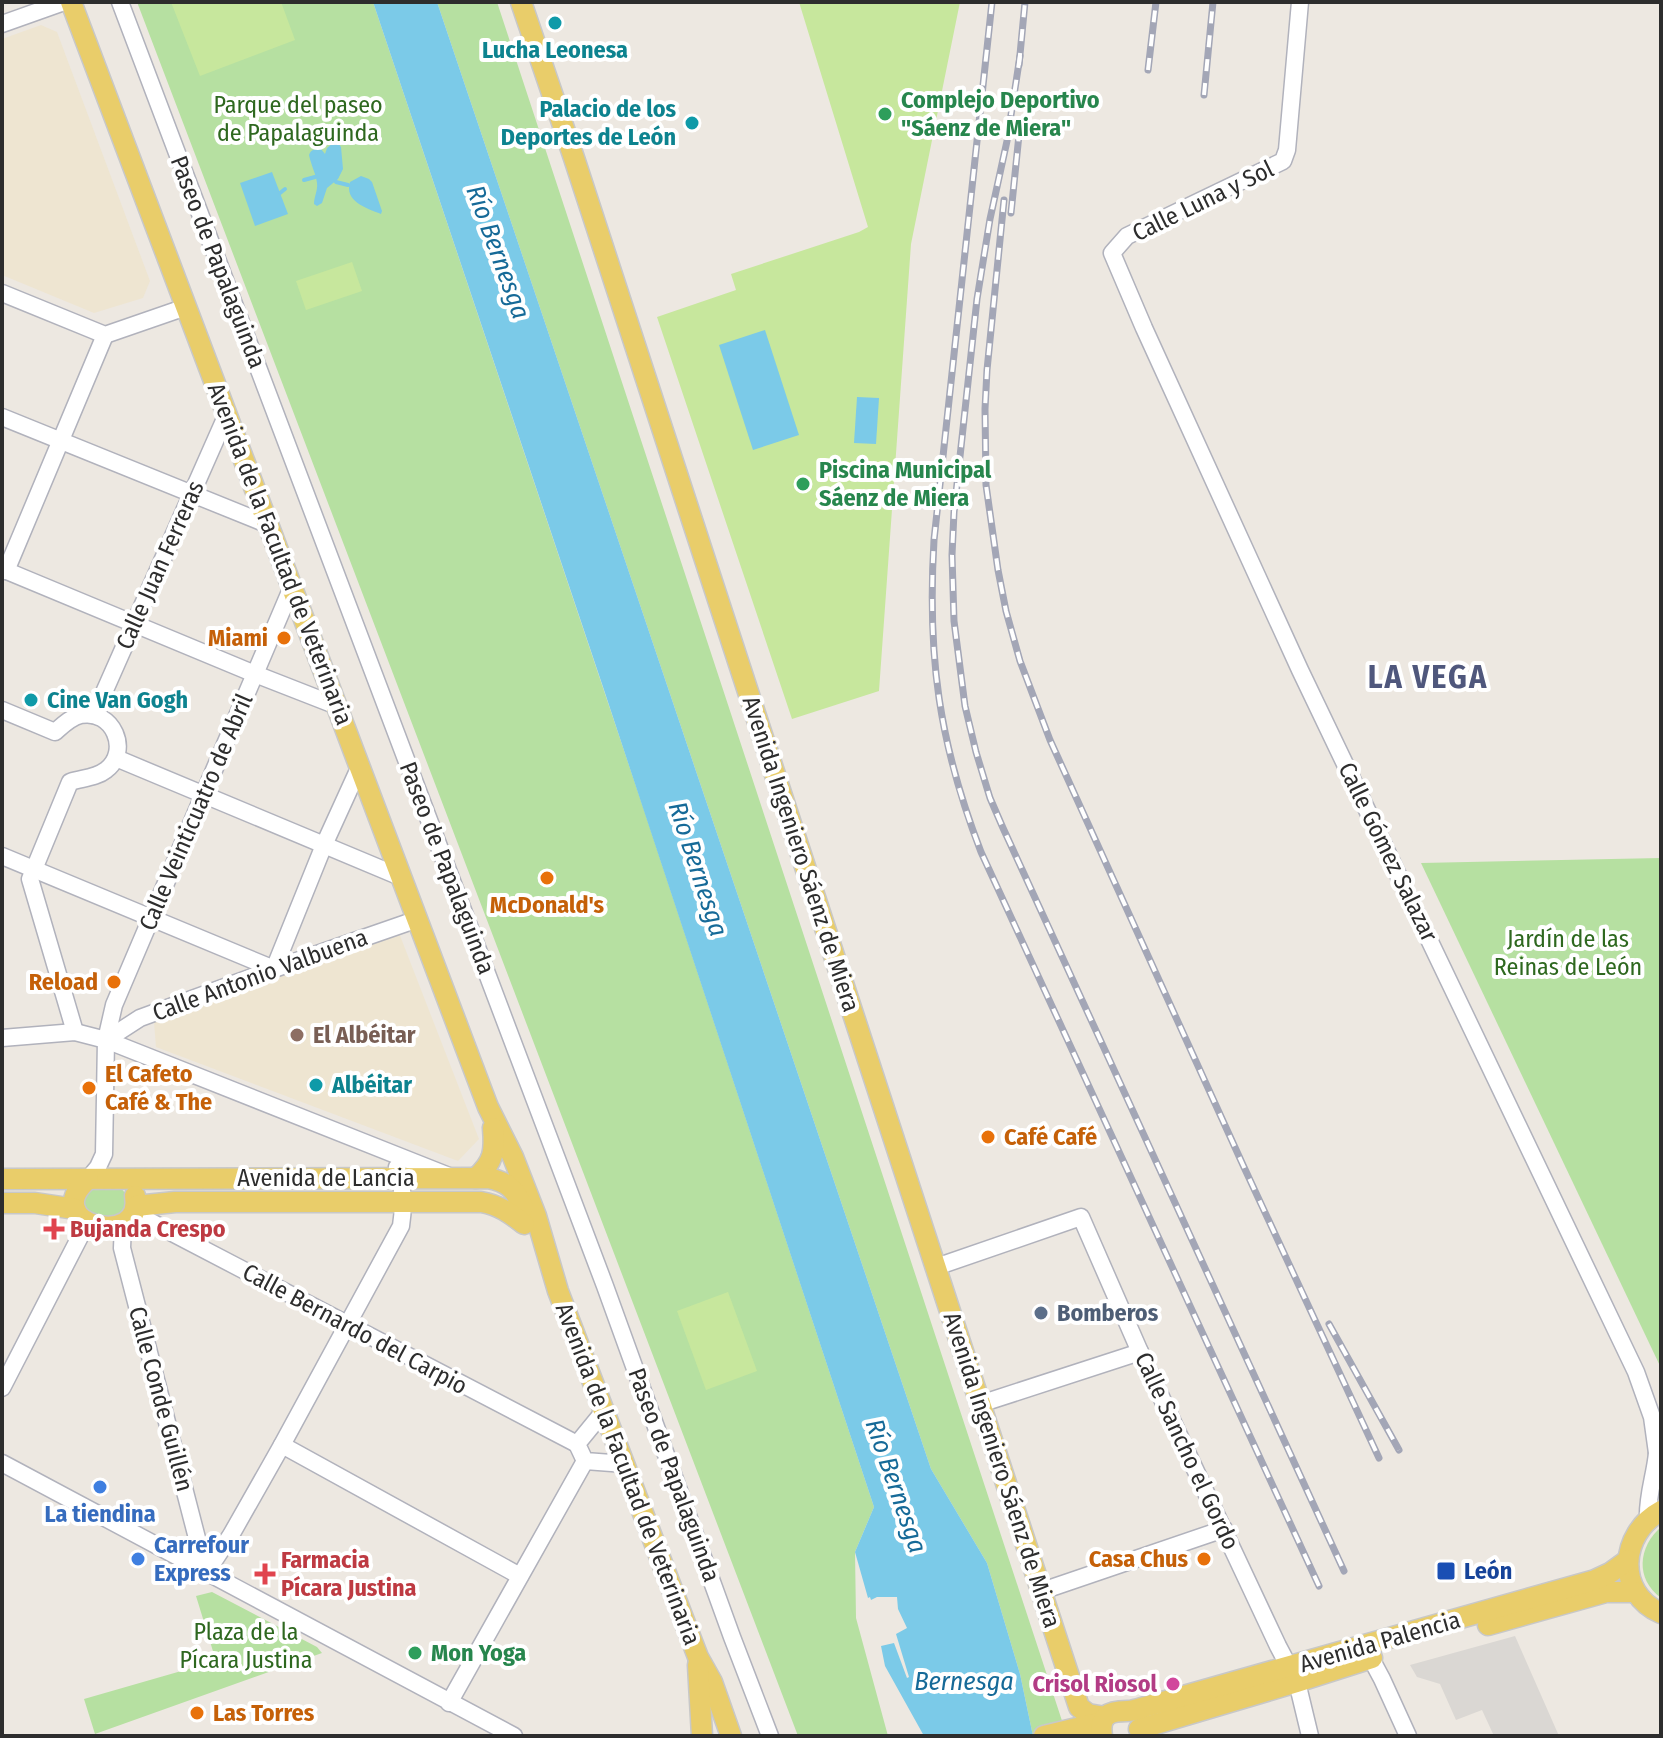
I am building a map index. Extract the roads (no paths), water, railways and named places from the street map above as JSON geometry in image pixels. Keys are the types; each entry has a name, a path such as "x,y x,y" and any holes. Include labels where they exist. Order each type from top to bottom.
{"main road":[{"name":"Avenida de la Facultad de Veterinaria","path":"71,2 488,1107 513,1157 536,1216 558,1291 731,1736"},
{"name":"Avenida Ingeniero Sáenz de Miera","path":"521,2 1079,1707"},
{"name":"Avenida de la Facultad de Veterinaria","path":"488,1107 507,1183 533,1246 558,1291"},
{"path":"465,1178 488,1167 492,1156 493,1128"},
{"path":"481,1202 493,1197 507,1183 513,1157"},
{"name":"Avenida de Lancia","path":"2,1179 488,1178 507,1183"},
{"path":"81,1216 74,1201 75,1193 88,1179"},
{"path":"119,1179 133,1190 131,1214"},
{"path":"507,1183 519,1197 533,1232 544,1244"},
{"name":"Avenida de Lancia","path":"2,1203 35,1203 114,1226 131,1214 175,1202 481,1202 510,1212 524,1224"},
{"path":"1655,1514 1638,1530 1628,1560 1635,1592 1661,1613"},
{"name":"Avenida Palencia","path":"1367,1652 1595,1580 1628,1560"},
{"name":"Avenida Palencia","path":"1367,1652 1606,1592 1635,1592"},
{"path":"1293,1675 1367,1652"},
{"name":"Avenida de la Facultad de Veterinaria","path":"698,1657 702,1736"},
{"name":"Avenida Palencia","path":"1054,1734 1103,1725 1115,1711 1293,1675"},
{"name":"Avenida Palencia","path":"1127,1711 1135,1718 1138,1732 1293,1675"},
{"path":"1054,1734 1079,1707 1103,1725"}],"street":[{"path":"2,24 64,2"},
{"name":"Paseo de Papalaguinda","path":"120,2 605,1286 770,1736"},
{"name":"Calle Luna y Sol","path":"1112,253 1127,236 1283,161 1287,150 1300,2"},
{"name":"Calle Gómez Salazar","path":"1112,253 1300,670 1636,1372 1652,1417 1661,1476"},
{"path":"2,293 105,335 186,307"},
{"path":"105,335 4,570 337,706"},
{"name":"Calle Juan Ferreras","path":"94,715 227,414"},
{"path":"2,417 269,525"},
{"name":"Calle Veinticuatro de Abril","path":"104,1154 106,1040 114,1005 292,587"},
{"path":"2,710 55,732 73,718 94,715 111,725 119,745 110,768 98,776 70,782 30,879 75,1032"},
{"path":"116,758 403,878"},
{"path":"2,856 274,969 360,766"},
{"name":"Calle Antonio Valbuena","path":"106,1040 140,1018 418,919"},
{"path":"2,1038 75,1032 106,1040 392,1154 465,1178"},
{"path":"88,1179 104,1154"},
{"path":"104,1154 119,1179"},
{"path":"206,1573 282,1445 401,1226 401,1178 392,1154"},
{"name":"Calle Bernardo del Carpio","path":"131,1214 577,1444"},
{"name":"Calle Conde Guillén","path":"131,1214 122,1248 206,1573"},
{"path":"2,1388 81,1216"},
{"name":"Calle Sancho el Gordo","path":"936,1267 1081,1217 1140,1352 1293,1675 1310,1736"},
{"path":"980,1404 1140,1352"},
{"path":"585,1461 577,1444 604,1411"},
{"path":"282,1445 520,1576"},
{"name":"Calle Gómez Salazar","path":"1655,1514 1647,1505 1657,1453"},
{"path":"449,1703 585,1461"},
{"path":"585,1461 625,1464"},
{"path":"2,1463 514,1736"},
{"path":"1042,1591 1224,1529"},
{"path":"1367,1652 1408,1736"}],"water":[{"name":"Bernesga","path":"373,2 437,2 931,1469 987,1563 1020,1674 1033,1736 924,1736 885,1666 881,1646 894,1643 909,1677 896,1634 907,1628 898,1609 897,1597 868,1598 855,1552 874,1507"},
{"path":"333,143 341,147 343,169 317,206 314,204 317,183 309,155 317,149 325,154"},
{"path":"272,172 288,214 255,226 240,183"},
{"path":"361,176 372,182 381,214 358,203 350,194 350,182"},
{"path":"765,330 799,435 753,450 719,345"},
{"path":"857,397 879,398 876,444 854,443"}],"waterway":[{"path":"304,180 315,177"},
{"path":"336,182 348,185"},
{"path":"280,193 285,189"}],"railway":[{"path":"992,2 934,540 932,622 939,699 946,736 981,852 1319,1586"},
{"path":"1019,65 1025,2"},
{"path":"1148,70 1156,2"},
{"path":"1204,95 1213,2"},
{"path":"1020,56 977,299 954,512 954,621 965,706 990,798 1003,828 1344,1571"},
{"path":"1011,213 1020,125"},
{"path":"1004,200 987,370 986,485 998,570 1020,661 1050,740 1379,1458"},
{"path":"1329,1324 1399,1450"}],"place":[{"name":"Lucha Leonesa","path":"555,23"},
{"name":"Complejo Deportivo \"Sáenz de Miera\"","path":"885,114"},
{"name":"Palacio de los Deportes de León","path":"692,123"},
{"name":"Piscina Municipal Sáenz de Miera","path":"803,484"},
{"name":"Miami","path":"284,638"},
{"name":"Cine Van Gogh","path":"31,700"},
{"name":"McDonald's","path":"547,878"},
{"name":"Reload","path":"114,982"},
{"name":"El Albéitar","path":"297,1035"},
{"name":"Albéitar","path":"316,1085"},
{"name":"El Cafeto Café & The","path":"89,1088"},
{"name":"Café Café","path":"988,1137"},
{"name":"Bujanda Crespo","path":"54,1229"},
{"name":"Bomberos","path":"1041,1313"},
{"name":"La tiendina","path":"100,1487"},
{"name":"Carrefour Express","path":"138,1559"},
{"name":"Casa Chus","path":"1204,1559"},
{"name":"León","path":"1446,1571"},
{"name":"Farmacia Pícara Justina","path":"265,1574"},
{"name":"Mon Yoga","path":"415,1653"},
{"name":"Crisol Riosol","path":"1173,1684"},
{"name":"Las Torres","path":"197,1713"}],"district":[{"name":"LA VEGA","path":"1428,677"}],"park label":[{"name":"Parque del paseo de Papalaguinda","path":"298,119"},
{"name":"Jardín de las Reinas de León","path":"1568,953"},
{"name":"Plaza de la Pícara Justina","path":"246,1646"}],"water label":[{"name":"Río Bernesga","path":"498,252"},
{"name":"Río Bernesga","path":"698,869"},
{"name":"Río Bernesga","path":"896,1486"}]}
